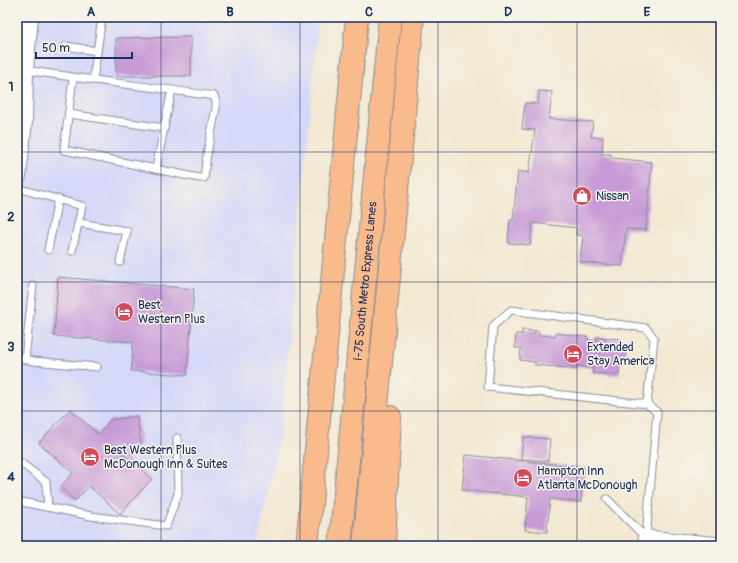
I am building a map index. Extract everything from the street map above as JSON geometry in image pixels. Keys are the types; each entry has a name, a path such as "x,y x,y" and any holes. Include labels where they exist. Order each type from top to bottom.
{"highway":[{"path":"307,546 357,17"},
{"name":"I-75 South Metro Express Lanes","path":"340,546 390,17"},
{"path":"364,546 413,17"},
{"path":"384,546 390,399 393,230"}],"street":[{"path":"17,176 23,121 24,70 29,17"},
{"path":"643,542 721,545"}],"lane":[{"path":"93,80 102,17"},
{"path":"66,46 97,51"},
{"path":"24,70 73,78 214,96 216,108 204,178 64,150 73,78"},
{"path":"156,169 172,90"},
{"path":"69,114 164,128"},
{"path":"17,188 82,206 72,251"},
{"path":"48,250 58,200"},
{"path":"79,223 127,231 120,262"},
{"path":"25,359 33,285"},
{"path":"643,542 656,412 647,404 488,387 493,326 511,310 646,328 654,338 647,404"},
{"path":"17,358 97,367"},
{"path":"17,501 91,516 166,526 178,494 177,438"},
{"path":"17,460 46,482 48,507"},
{"path":"607,500 643,542"},
{"path":"17,544 31,546"}],"shaded area":[{"path":"26,17 319,17 280,434 257,546 17,546 17,122"}],"building":[{"path":"191,37 191,76 116,76 116,38"},
{"name":"Nissan","path":"539,91 552,92 549,119 593,122 591,137 603,137 602,154 611,154 611,158 652,162 646,230 626,229 622,266 580,262 583,236 576,235 577,228 533,223 530,245 508,243 510,220 513,220 518,171 529,173 535,130 522,129 525,103 538,104"},
{"name":"Best Western Plus","path":"58,277 194,289 187,375 131,371 133,342 54,336"},
{"name":"Extended Stay America","path":"522,330 539,331 539,335 555,336 556,333 588,337 588,340 596,340 596,337 621,339 621,343 626,344 625,363 620,363 619,375 592,373 593,368 577,366 577,369 535,365 535,362 520,360 521,348 515,348 516,334 522,334"},
{"name":"Best Western Plus McDonough Inn & Suites","path":"70,409 98,434 110,420 137,416 141,445 123,448 120,451 152,479 120,514 89,486 77,499 74,500 60,487 73,473 39,443"},
{"path":"523,437 550,439 548,461 521,459"},
{"name":"Hampton Inn Atlanta McDonough","path":"466,455 584,467 581,502 550,499 547,532 525,530 528,497 462,490"}],"place":[{"name":"Nissan","path":"582,196"},
{"name":"Best Western Plus","path":"124,312"},
{"name":"Extended Stay America","path":"573,354"},
{"name":"Best Western Plus McDonough Inn & Suites","path":"90,457"},
{"name":"Hampton Inn Atlanta McDonough","path":"523,478"}]}
